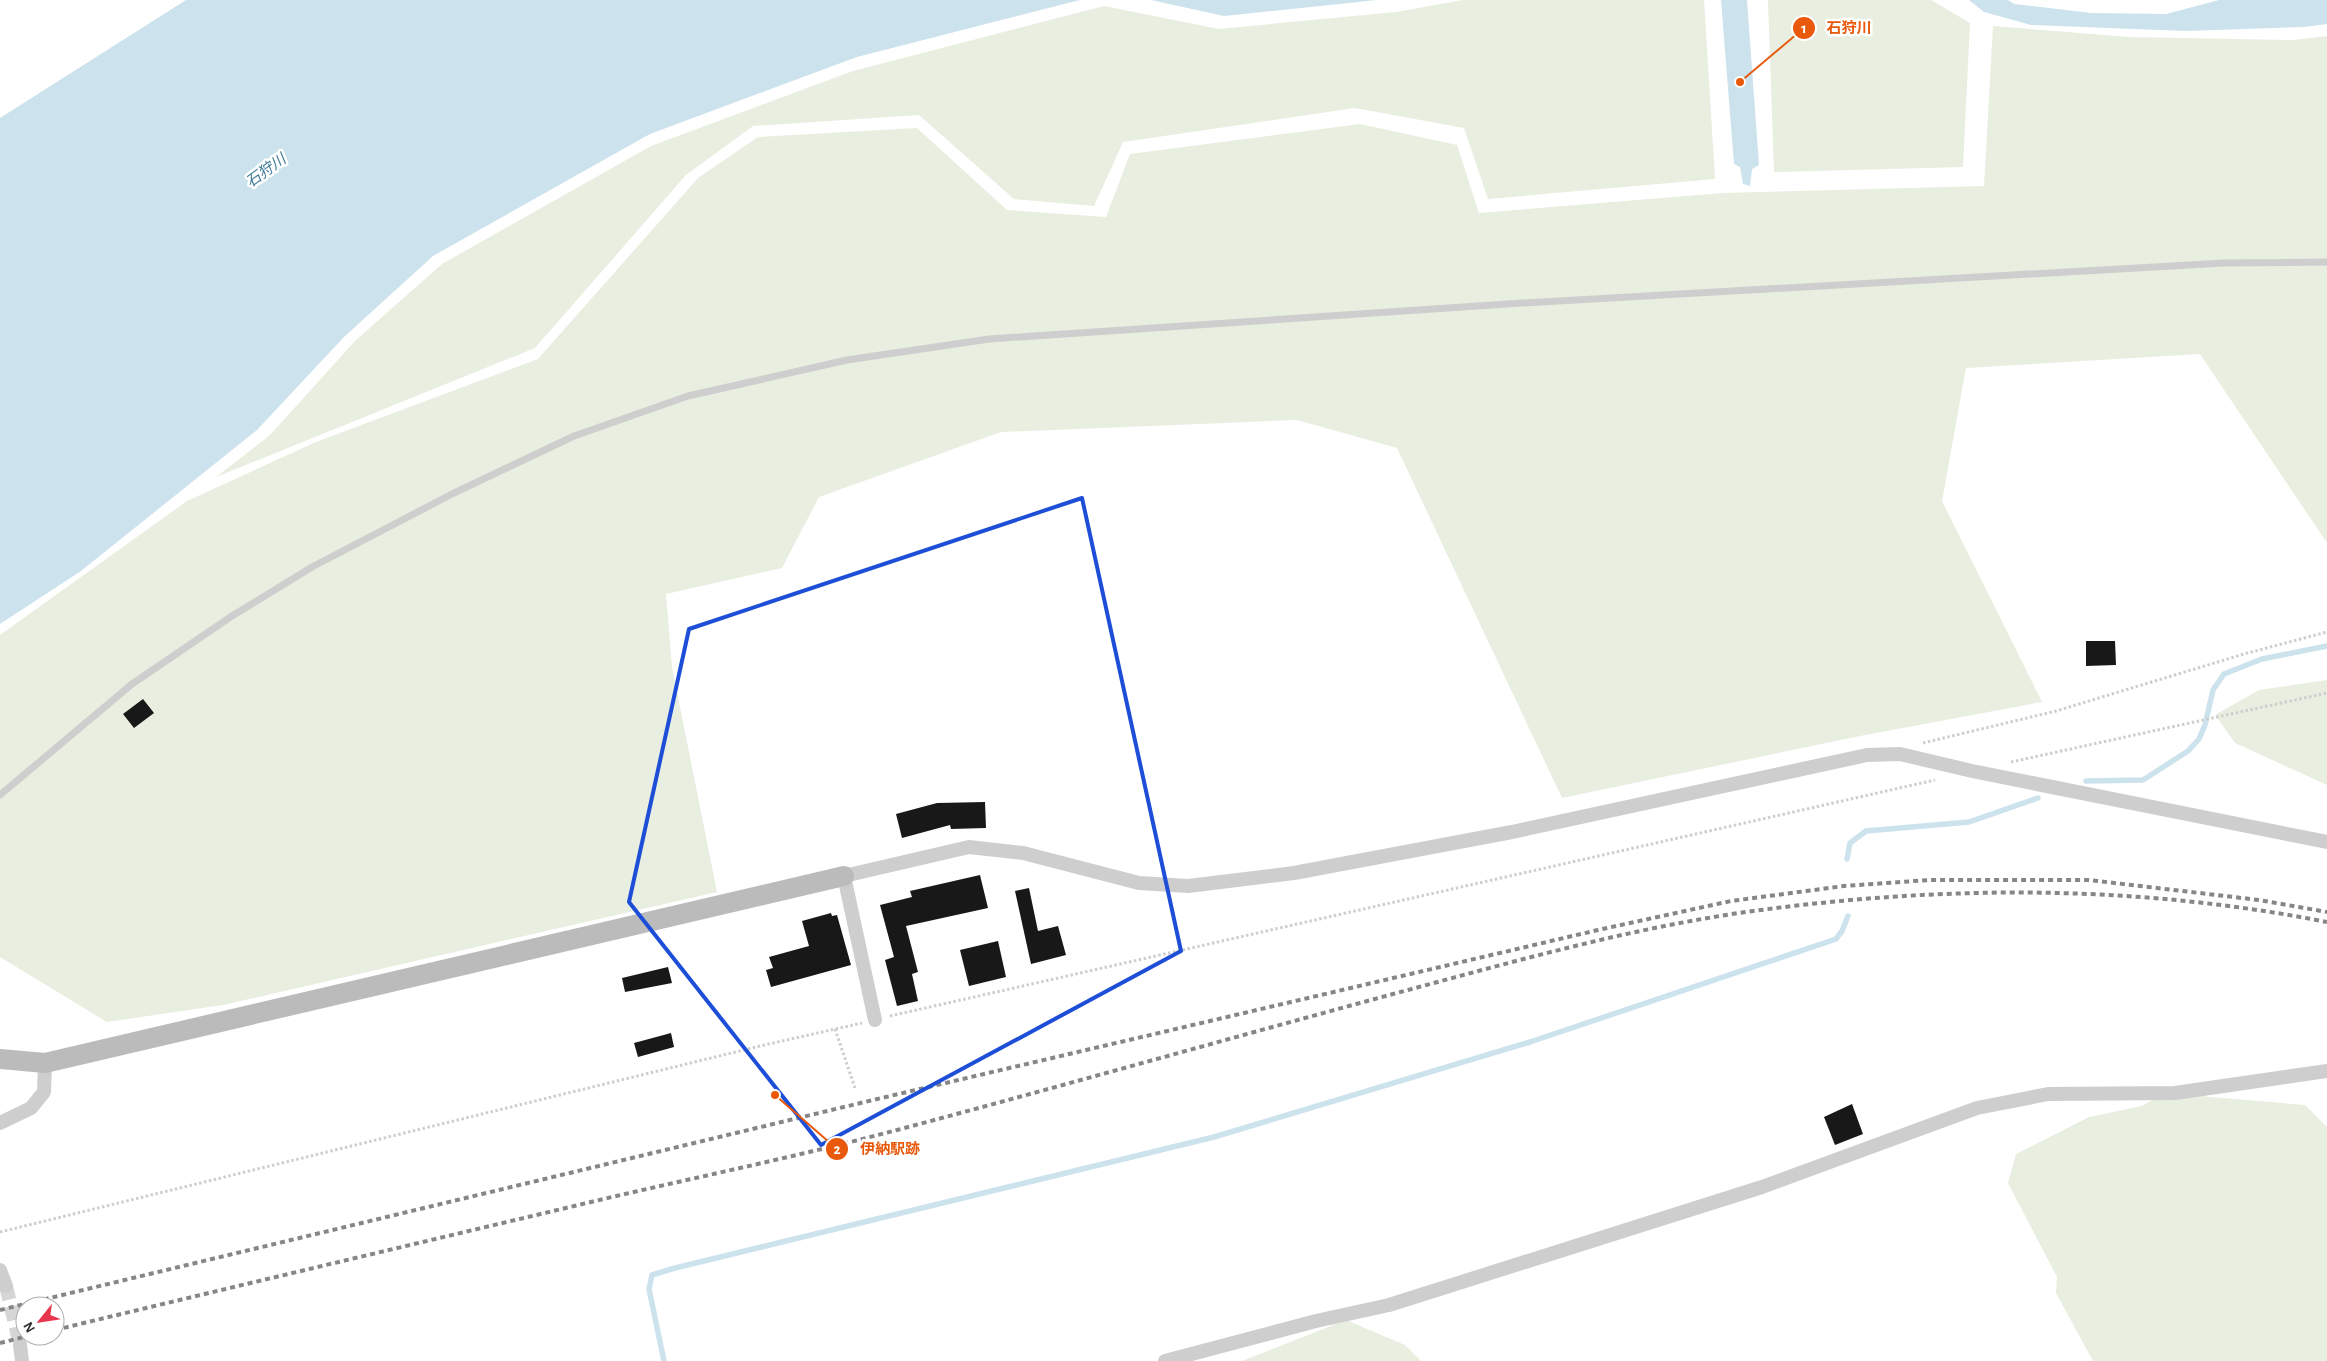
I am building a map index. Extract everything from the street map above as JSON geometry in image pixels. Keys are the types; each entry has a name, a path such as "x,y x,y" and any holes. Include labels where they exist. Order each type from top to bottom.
{"street":[{"path":"0,1059 45,1063 969,847 1023,852 1139,883 1188,886 1304,871 1512,832 1867,755 1900,754 1972,771 2327,842"},
{"path":"844,876 875,1020"},
{"path":"0,1123 31,1108 44,1092 45,1063"},
{"path":"1165,1361 1316,1321 1389,1305 1762,1187 1977,1108 2048,1094 2175,1092 2327,1071"},
{"path":"0,1270 6,1286"},
{"path":"20,1346 22,1361"}],"lane":[{"path":"0,795 132,684 232,616 312,567 452,494 574,436 688,396 847,360 989,339 1522,303 2214,264 2327,262"}],"path":[{"path":"1900,754 1915,744 2056,711 2244,654 2327,632"},
{"path":"2010,762 2327,693"},
{"path":"0,1232 835,1029 1943,778"},
{"path":"835,1029 855,1088"}],"highlighted area":[{"path":"1082,498 1181,951 821,1145 629,902 689,629"}],"shaded area":[{"path":"1463,0 1704,0 1715,179 1488,199 1464,128 1355,108 1123,142 1094,206 1014,199 919,115 753,126 686,175 535,348 216,477 270,435 355,341 442,264 651,146 853,71 1104,6 1219,29 1396,12"},
{"path":"1768,0 1931,0 1970,23 1963,167 1774,172"},
{"path":"1993,26 2129,37 2293,40 2327,36 2327,543 2200,354 1966,368 1942,501 2042,702 1860,736 1562,798 1397,448 1297,420 1001,432 819,497 782,568 666,594 672,667 717,892 223,1005 107,1022 0,957 0,635 187,501 316,442 538,359 698,178 758,137 917,128 1007,210 1106,217 1130,154 1360,124 1457,145 1479,213 1723,193 1984,186"},
{"path":"2327,680 2327,785 2235,743 2215,715 2259,690"},
{"path":"2164,1093 2305,1105 2327,1127 2327,1361 2093,1361 2056,1293 2057,1277 2008,1183 2016,1154 2089,1117 2142,1106"},
{"path":"1346,1320 1405,1345 1421,1361 1242,1361"}],"water":[{"name":"石狩川","path":"186,0 1080,0 857,57 650,134 433,256 344,337 257,430 81,571 0,624 0,118"},
{"path":"1151,0 1377,0 1224,16"},
{"path":"1721,0 1747,0 1759,165 1752,169 1750,186 1743,184 1740,167 1734,164"},
{"path":"1969,0 2008,0 2014,4 2091,13 2166,14 2219,0 2327,0 2327,24 2304,27 2186,31 2031,25 1984,12"}],"building":[{"path":"2086,641 2115,641 2116,665 2086,666"},
{"path":"143,699 154,713 134,728 123,714"},
{"path":"985,802 986,828 951,829 950,825 902,838 896,814 937,803"},
{"path":"980,875 988,908 906,926 918,972 912,974 918,1001 897,1006 885,960 894,957 880,905 912,897 910,891"},
{"path":"1029,888 1038,931 1058,926 1066,955 1031,964 1015,891"},
{"path":"831,913 832,916 837,915 851,965 771,987 766,970 773,968 769,957 809,946 802,921"},
{"path":"998,941 1006,977 969,986 960,950"},
{"path":"668,967 672,983 625,992 622,978"},
{"path":"671,1033 674,1047 638,1057 634,1043"},
{"path":"1852,1104 1863,1134 1835,1145 1824,1117"}],"waterway":[{"path":"2086,781 2143,780 2188,751 2199,739 2205,725 2213,690 2224,674 2262,659 2327,646"},
{"path":"1847,859 1850,843 1866,831 1969,822 2038,798"},
{"path":"664,1361 649,1289 652,1275 1214,1137 1530,1042 1836,939 1842,931 1848,916"}],"tunnel":[{"path":"6,1286 15,1324"}],"railway":[{"path":"0,1310 873,1100 1598,930 1731,901 1844,886 1929,880 2089,880 2259,900 2327,912"},
{"path":"65,1328 862,1139 1524,959 1612,937 1701,919 1819,903 1892,897 1964,893 2037,893 2109,895 2182,901 2327,922"},
{"path":"0,1343 15,1339"}],"place":[{"name":"石狩川","path":"1740,82"},
{"name":"伊納駅跡","path":"775,1095"}]}
